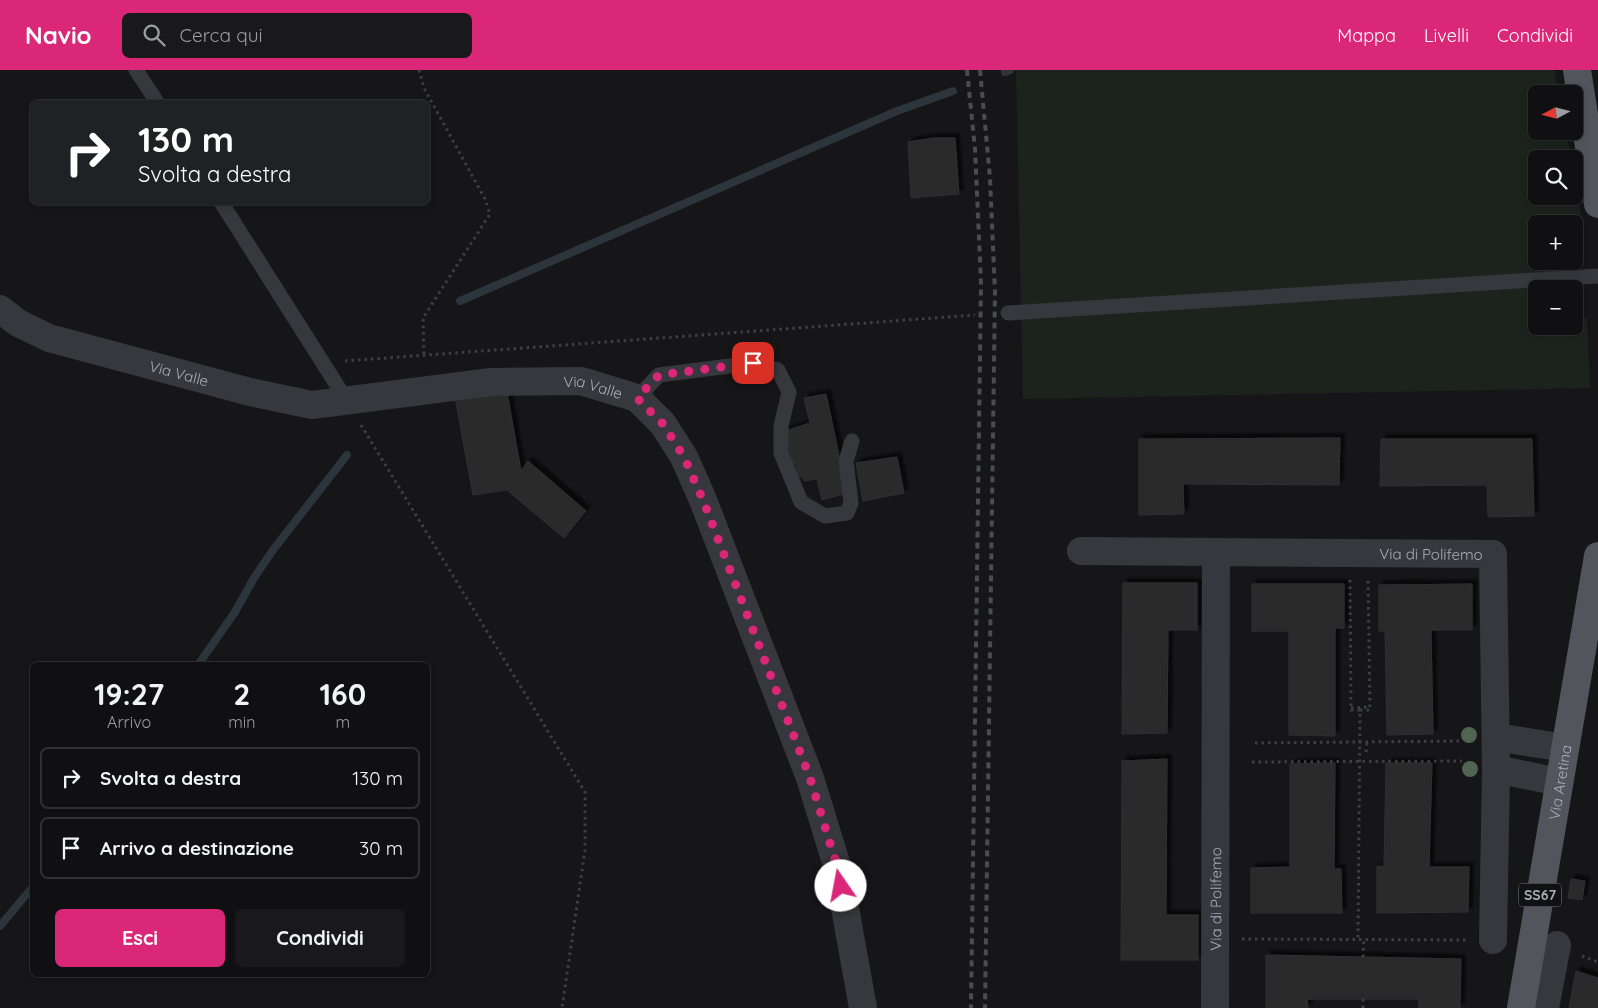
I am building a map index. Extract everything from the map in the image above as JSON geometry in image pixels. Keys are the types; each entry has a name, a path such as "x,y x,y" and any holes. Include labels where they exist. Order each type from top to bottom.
{"main road":[{"path":"1577,70 1598,204"},
{"name":"Via Aretina","path":"1521,1008 1598,556"}],"street":[{"name":"Via Valle","path":"0,309 18,323 48,338 240,389 312,405 491,382 581,381 637,398 663,424 684,457 703,500 810,778 838,869 863,1008"},
{"name":"Via di Polifemo","path":"1081,551 1493,554 1496,769 1482,940"},
{"name":"Via di Polifemo","path":"1213,1007 1216,552"},
{"path":"1496,737 1565,748"},
{"path":"1496,769 1560,782"},
{"path":"1545,1008 1557,946"}],"lane":[{"path":"136,70 156,100"},
{"path":"223,205 346,401"},
{"path":"1008,313 1598,276"},
{"path":"637,398 659,375 753,363 778,370 789,392 781,426 781,453 801,502 825,516 847,513 851,503 846,461 852,441"}],"path":[{"path":"418,70 424,88 485,199 490,214 423,318 424,355"},
{"path":"323,362 975,314"},
{"path":"346,401 585,792 585,850 562,1008"},
{"path":"1350,572 1351,708"},
{"path":"1351,708 1351,710 1370,710 1368,580"},
{"path":"1351,708 1367,707"},
{"path":"1358,939 1360,710"},
{"path":"1255,743 1461,742"},
{"path":"1366,752 1367,743"},
{"path":"1252,762 1462,761"},
{"path":"1253,939 1482,940"},
{"path":"1363,957 1364,939"},
{"path":"1363,999 1363,1008"}],"shaded area":[{"path":"1016,70 1554,70 1557,85 1528,85 1528,140 1568,140 1569,150 1528,150 1528,205 1579,205 1581,215 1528,215 1528,270 1567,270 1568,280 1528,280 1528,335 1583,335 1583,317 1587,319 1590,388 1023,399"}],"building":[{"path":"933,138 955,138 959,194 911,198 908,142"},
{"path":"506,387 521,471 507,490 473,495 454,392"},
{"path":"826,394 847,493 822,500 817,479 804,481 802,476 799,477 795,463 793,465 785,431 810,423 804,398"},
{"path":"1340,438 1339,485 1183,484 1184,514 1139,515 1139,439"},
{"path":"1381,439 1532,439 1534,516 1488,517 1487,485 1380,486"},
{"path":"897,457 904,493 863,501 856,463"},
{"path":"528,461 586,511 564,538 507,490"},
{"path":"1123,583 1197,583 1197,630 1168,630 1167,733 1122,734"},
{"path":"1252,584 1344,584 1344,628 1335,628 1335,736 1289,735 1289,631 1252,631"},
{"path":"1472,584 1472,630 1431,630 1433,734 1387,735 1385,631 1379,631 1379,585"},
{"path":"1167,759 1166,915 1198,915 1198,960 1121,960 1122,761"},
{"path":"1335,763 1334,869 1341,869 1342,913 1251,913 1251,868 1290,867 1290,764"},
{"path":"1386,763 1432,763 1429,867 1469,867 1468,912 1377,913 1377,867 1384,866"},
{"path":"1571,879 1585,881 1582,900 1568,898"},
{"path":"1266,955 1461,959 1460,1008 1419,1008 1419,999 1307,999 1308,1008 1266,1008"},
{"path":"1576,971 1598,978 1598,1008 1569,1008"}],"waterway":[{"path":"1005,72 1010,70"},
{"path":"460,301 897,111 953,91"},
{"path":"200,662 235,612 254,578 273,550 347,455"},
{"path":"0,926 30,890"}],"railway":[{"path":"967,70 975,149 981,283 971,1008"},
{"path":"980,70 990,178 995,292 985,1008"}],"route":[{"path":"753,363 659,375 637,398 663,424 684,457 703,500 810,778 838,869 841,886"}]}
